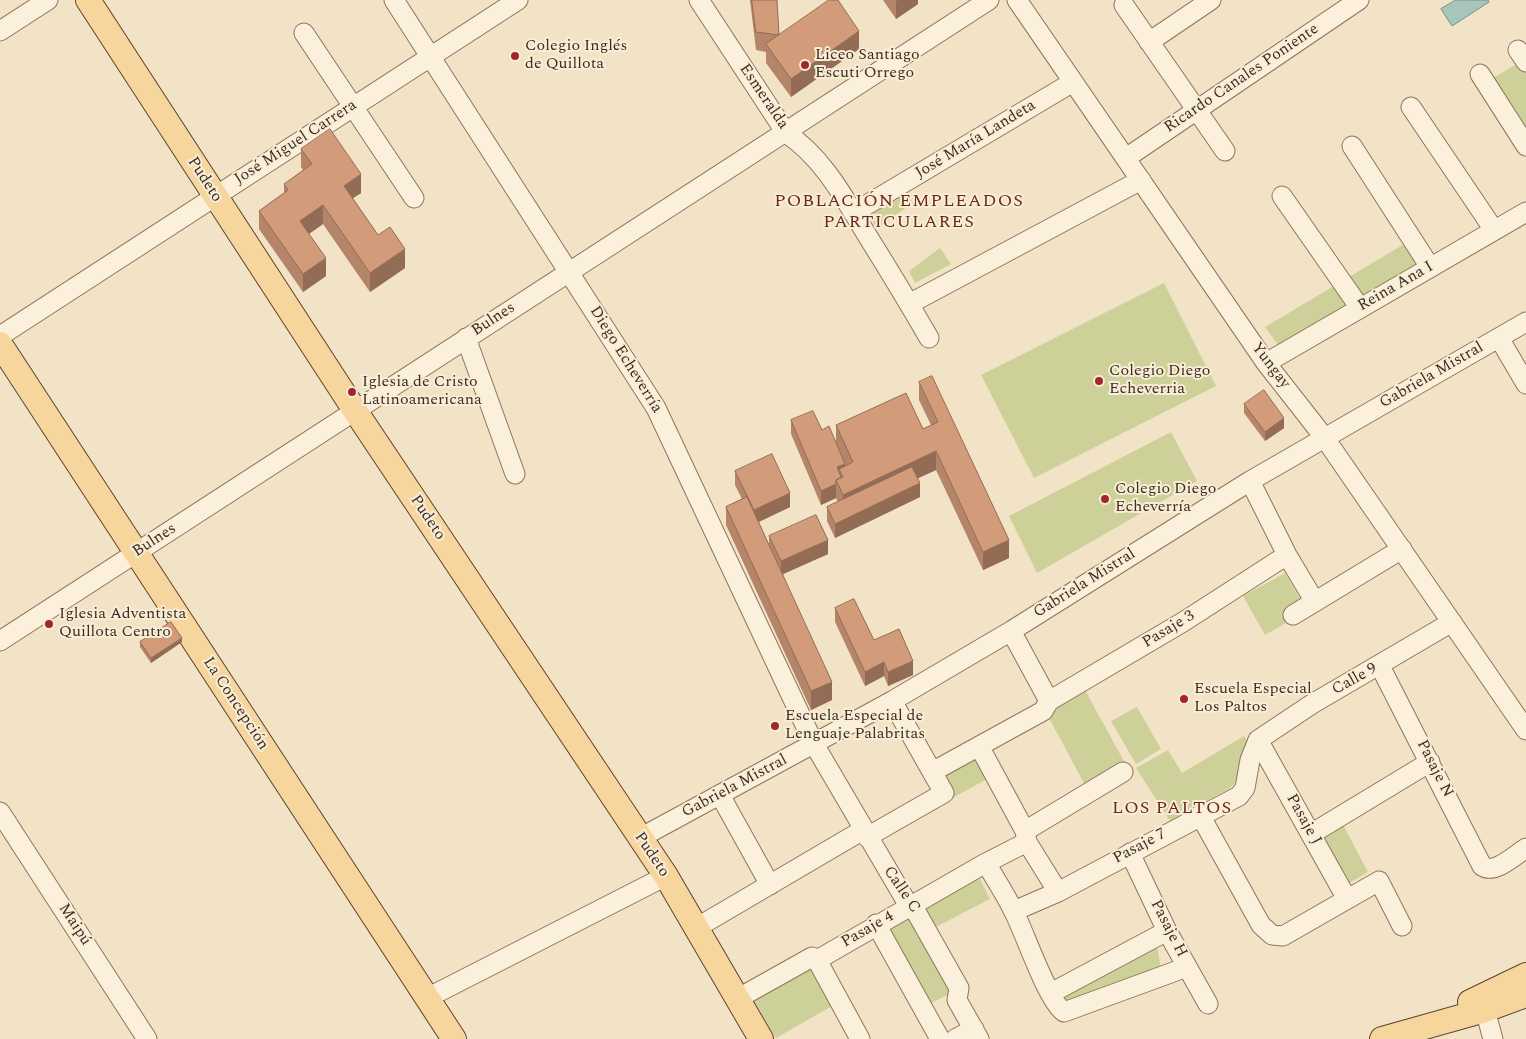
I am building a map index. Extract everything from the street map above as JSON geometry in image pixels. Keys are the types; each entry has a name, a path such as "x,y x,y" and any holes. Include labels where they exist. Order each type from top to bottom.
{"main road":[{"name":"Pudeto","path":"88,0 354,409 666,876 761,1039"},
{"name":"La Concepción","path":"0,344 454,1039"},
{"path":"1434,1023 1480,996 1526,975"},
{"path":"1382,1039 1485,1010 1526,995"}],"street":[{"path":"0,31 48,0"},
{"name":"Diego Echeverría","path":"394,0 656,408 814,744"},
{"name":"José Miguel Carrera","path":"0,336 214,195 518,0"},
{"name":"Esmeralda","path":"700,0 786,133 803,144 818,160 854,212 929,338"},
{"name":"Bulnes","path":"0,640 137,553 354,409 786,133 989,0"},
{"name":"Yungay","path":"1017,0 1266,363 1324,437 1526,730"},
{"path":"1149,42 1211,0"},
{"name":"Ricardo Canales Poniente","path":"1126,158 1359,0"},
{"path":"1124,5 1225,151"},
{"path":"304,33 414,198"},
{"path":"1480,74 1526,146"},
{"name":"José María Landeta","path":"854,212 1073,82"},
{"path":"1411,106 1494,230"},
{"path":"1352,146 1430,267"},
{"path":"909,304 1141,180"},
{"path":"1282,196 1360,308"},
{"name":"Reina Ana I","path":"1266,363 1526,212"},
{"name":"Gabriela Mistral","path":"640,838 892,701 1010,631 1250,480 1526,322"},
{"path":"466,338 515,474"},
{"path":"1498,338 1526,384"},
{"path":"1250,480 1287,555 1315,602"},
{"path":"1293,615 1402,549"},
{"name":"Pasaje 3","path":"932,772 1048,705 1184,622 1287,555"},
{"name":"Calle 9","path":"1258,740 1312,704 1380,666 1452,622"},
{"path":"1010,631 1048,705"},
{"name":"Pasaje N","path":"1380,666 1482,866 1488,869 1495,868 1526,848"},
{"path":"696,928 865,833 944,793 892,701"},
{"name":"Pasaje 7","path":"1014,911 1058,892 1239,796 1245,788 1250,760 1258,740"},
{"name":"Pasaje J","path":"1258,740 1347,899"},
{"name":"Calle C","path":"814,744 909,906 915,910 959,988 957,1000 976,1034"},
{"path":"979,746 1058,892"},
{"path":"1311,834 1430,762"},
{"name":"Pasaje 4","path":"737,999 812,957 817,960 876,924 984,864 1123,772"},
{"path":"720,795 770,885"},
{"name":"Maipú","path":"0,812 147,1039"},
{"path":"1200,815 1261,925 1272,935 1283,936 1380,881 1402,926"},
{"name":"Pasaje H","path":"1130,853 1167,931 1208,1004"},
{"path":"984,864 989,868 1014,911 1051,993 1059,1009 1064,1012 1187,967"},
{"path":"427,998 666,876"},
{"path":"876,924 940,1039"},
{"path":"1051,993 1167,931"},
{"path":"817,960 860,1039"},
{"path":"1485,1010 1493,1039"},
{"path":"955,1039 976,1034"}],"green space":[{"path":"1520,62 1526,71 1526,131 1493,78"},
{"path":"906,192 913,203 877,228 868,216"},
{"path":"1406,243 1420,262 1279,346 1265,327"},
{"path":"940,248 951,264 915,283 909,271"},
{"name":"Colegio Diego Echeverria","path":"1164,283 1216,386 1034,478 981,375"},
{"name":"Colegio Diego Echeverría","path":"1171,432 1197,481 1037,573 1009,516"},
{"path":"1285,573 1307,611 1265,635 1243,596"},
{"path":"1085,690 1126,765 1086,787 1049,718 1054,708"},
{"path":"1137,707 1161,749 1136,764 1111,721"},
{"path":"1244,736 1249,744 1238,779 1230,788 1170,821 1136,768 1168,750 1182,773"},
{"path":"975,754 989,778 883,836 942,784 938,775"},
{"path":"1341,821 1368,872 1346,885 1317,835"},
{"path":"978,875 990,899 932,929 919,907"},
{"path":"912,911 957,990 925,1006 880,927"},
{"path":"1156,940 1162,974 1073,1009 1055,994"},
{"path":"811,959 834,1005 776,1038 750,994"}],"water":[{"path":"1456,0 1488,0 1489,2 1452,26 1441,9"}],"building":[{"path":"752,0 777,0 779,35 756,32"},
{"path":"829,0 838,0 859,31 791,79 766,44"},
{"path":"330,129 361,174 344,186 378,235 390,227 405,249 370,273 323,205 300,221 326,258 303,274 259,211 288,190 284,184 312,164 301,149"},
{"path":"932,376 1009,540 983,552 936,451 843,495 836,480 843,477 839,469 853,462 836,425 906,393 923,429 938,422 919,382"},
{"path":"1264,390 1284,418 1265,432 1244,404"},
{"path":"813,411 822,430 829,426 845,464 837,467 841,477 836,480 836,484 821,491 791,420"},
{"path":"772,454 790,493 754,510 735,471"},
{"path":"912,467 920,483 835,524 827,507"},
{"path":"747,497 832,682 811,691 726,507"},
{"path":"816,515 828,540 781,561 769,536"},
{"path":"854,599 874,640 899,629 913,661 888,672 884,662 865,672 835,608"},
{"path":"171,622 182,638 151,658 140,642"}],"place":[{"name":"Colegio Inglés de Quillota","path":"515,56"},
{"name":"Liceo Santiago Escuti Orrego","path":"805,65"},
{"name":"Colegio Diego Echeverria","path":"1099,381"},
{"name":"Iglesia de Cristo Latinoamericana","path":"352,392"},
{"name":"Colegio Diego Echeverría","path":"1105,499"},
{"name":"Iglesia Adventista Quillota Centro","path":"49,624"},
{"name":"Escuela Especial Los Paltos","path":"1184,699"},
{"name":"Escuela Especial de Lenguaje Palabritas","path":"775,726"}],"district":[{"name":"POBLACIÓN EMPLEADOS PARTICULARES","path":"899,212"},
{"name":"LOS PALTOS","path":"1172,809"}]}
